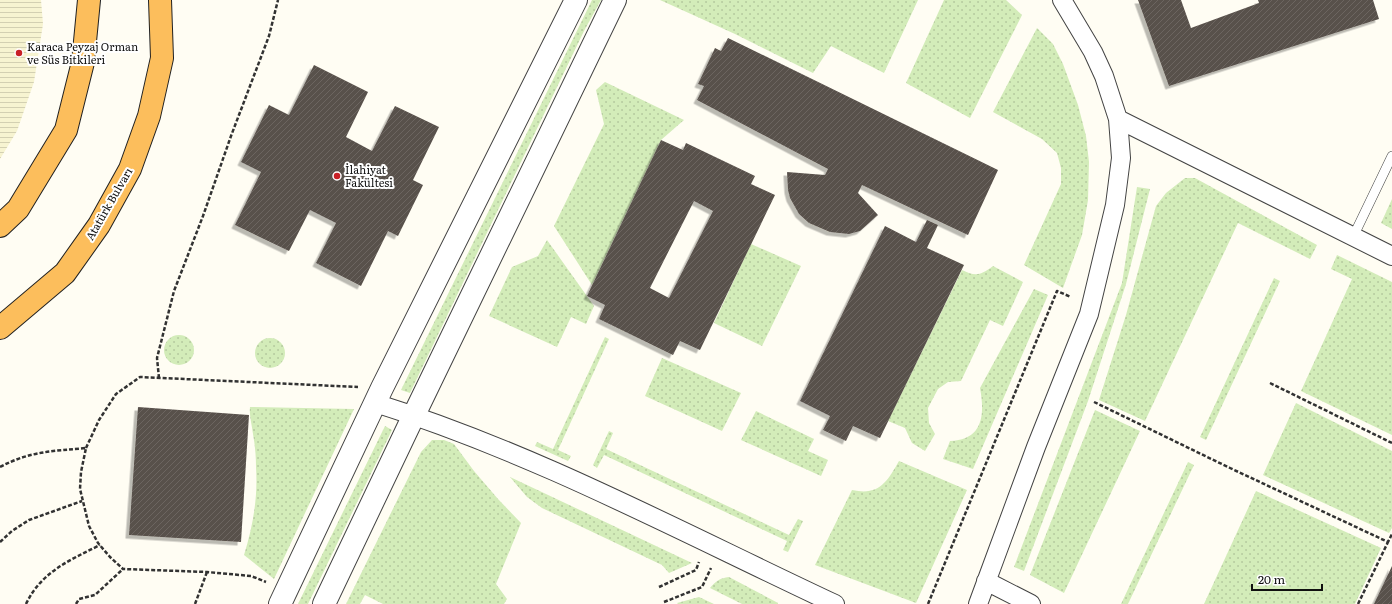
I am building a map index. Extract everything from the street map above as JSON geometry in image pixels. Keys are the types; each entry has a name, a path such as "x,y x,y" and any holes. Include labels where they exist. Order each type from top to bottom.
{"highway":[{"path":"0,226 18,209 66,130 83,62 89,0"},
{"name":"Atatürk Bulvarı","path":"0,328 65,273 99,225 130,169 149,116 162,58 160,0"}],"street":[{"path":"283,597 378,395 576,0"},
{"path":"324,604 615,0"},
{"path":"978,604 1036,448 1089,314 1115,205 1121,158 1118,119 1104,76 1093,52 1062,0"},
{"path":"1118,119 1392,256"},
{"path":"378,395 414,415 506,450 548,469 835,604"},
{"path":"986,581 1031,604"}],"lane":[{"path":"1353,237 1392,156"}],"path":[{"path":"159,378 157,358 174,291 269,36 278,0"},
{"path":"928,604 1057,292 1091,304"},
{"path":"283,597 251,576 207,572 123,569 100,545 89,526 80,489 86,448 99,420 116,394 140,377 378,395"},
{"path":"1270,383 1392,443"},
{"path":"1094,402 1388,542"},
{"path":"0,467 38,452 86,448"},
{"path":"0,542 12,531 29,520 82,500"},
{"path":"1358,604 1392,534"},
{"path":"26,604 31,593 41,581 65,563 100,545"},
{"path":"76,604 79,599 95,595 123,569"},
{"path":"658,587 696,570"},
{"path":"195,604 207,572"},
{"path":"664,602 702,587"}],"shaded area":[{"name":"Karaca Peyzaj Orman ve Süs Bitkileri","path":"0,0 41,0 43,24 34,82 17,131 0,159"}],"green space":[{"path":"592,0 601,0 584,31 410,393 401,390"},
{"path":"660,0 918,0 884,73 831,46 813,73 735,34"},
{"path":"944,0 1006,0 1022,15 970,118 906,83"},
{"path":"1037,28 1053,44 1063,64 1078,105 1086,136 1089,162 1088,200 1082,235 1063,288 1024,265 1061,184 1061,168 1057,153 1042,139 993,112"},
{"path":"605,82 684,120 661,140 592,285 554,226 604,124 596,90"},
{"path":"1185,178 1195,178 1317,245 1310,259 1238,223 1145,421 1099,400 1126,315 1156,206 1166,193"},
{"path":"1137,187 1150,189 1126,284 1088,401 1024,571 1014,567 1122,283"},
{"path":"1392,199 1392,229 1381,223"},
{"path":"547,240 594,306 586,324 571,317 557,347 489,316 512,267 538,256"},
{"path":"751,244 801,266 762,346 714,323"},
{"path":"1337,255 1392,282 1392,435 1301,391 1352,279 1331,269"},
{"path":"993,266 1023,282 1003,326 990,320 961,381 948,382 938,389 928,408 929,423 935,434 925,451 912,443 905,428 888,421 962,270 971,274 978,274"},
{"path":"1274,278 1280,281 1206,440 1200,437"},
{"path":"1034,289 1048,295 973,469 943,459 950,441 961,440 969,436 975,431 979,424 982,408 980,388"},
{"path":"179,335 185,336 193,344 193,356 185,364 179,365 173,364 165,356 164,350 165,344 173,336"},
{"path":"605,337 609,339 558,450 571,456 568,461 535,446 537,442 553,449"},
{"path":"270,338 281,342 285,353 281,364 270,368 259,364 255,353 259,342"},
{"path":"662,358 741,393 722,431 645,396"},
{"path":"1296,403 1392,451 1392,528 1389,533 1263,475"},
{"path":"250,407 354,409 274,579 244,555 252,523 256,490 256,455 250,417"},
{"path":"1095,410 1140,431 1064,593 1030,575"},
{"path":"756,411 814,439 808,451 828,460 821,476 741,440"},
{"path":"385,426 392,430 308,604 298,604"},
{"path":"609,431 613,433 606,449 789,535 798,519 803,521 788,552 783,550 787,541 604,455 597,468 593,465"},
{"path":"432,440 444,440 454,444 474,471 521,523 496,584 507,599 504,604 383,604 365,595 360,604 346,604 421,452"},
{"path":"899,461 967,490 916,603 815,565 852,490 869,491 881,486"},
{"path":"1188,462 1194,465 1128,604 1121,604"},
{"path":"510,477 692,563 669,573 662,565 542,508 527,497"},
{"path":"1256,491 1381,548 1355,604 1204,604"},
{"path":"729,577 778,604 742,604 710,588 718,580"},
{"path":"699,597 714,604 677,603"}],"building":[{"path":"1138,0 1181,0 1191,28 1259,3 1258,0 1373,0 1379,19 1169,86"},
{"path":"728,38 998,170 968,235 862,185 858,193 878,215 860,231 849,234 830,232 809,223 799,214 790,198 787,172 825,175 828,169 697,100 704,86 698,84 715,48 721,51"},
{"name":"İlahiyat Fakültesi","path":"314,65 368,92 346,137 372,151 395,106 439,127 413,180 423,185 398,236 388,231 361,286 316,263 336,223 310,210 289,251 235,225 261,172 241,162 269,105 289,115"},
{"path":"661,140 683,150 686,143 755,176 751,184 775,195 700,350 680,341 673,355 599,319 605,305 587,296","holes":["694,201 713,211 669,298 650,288"]},
{"path":"927,220 938,225 927,248 964,265 880,438 853,426 846,441 823,430 830,416 800,401 885,226 916,242"},
{"path":"138,407 249,415 241,542 129,535"},
{"path":"1392,566 1392,604 1374,604"}],"place":[{"name":"Karaca Peyzaj Orman ve Süs Bitkileri","path":"19,53"},
{"name":"İlahiyat Fakültesi","path":"337,176"}]}
